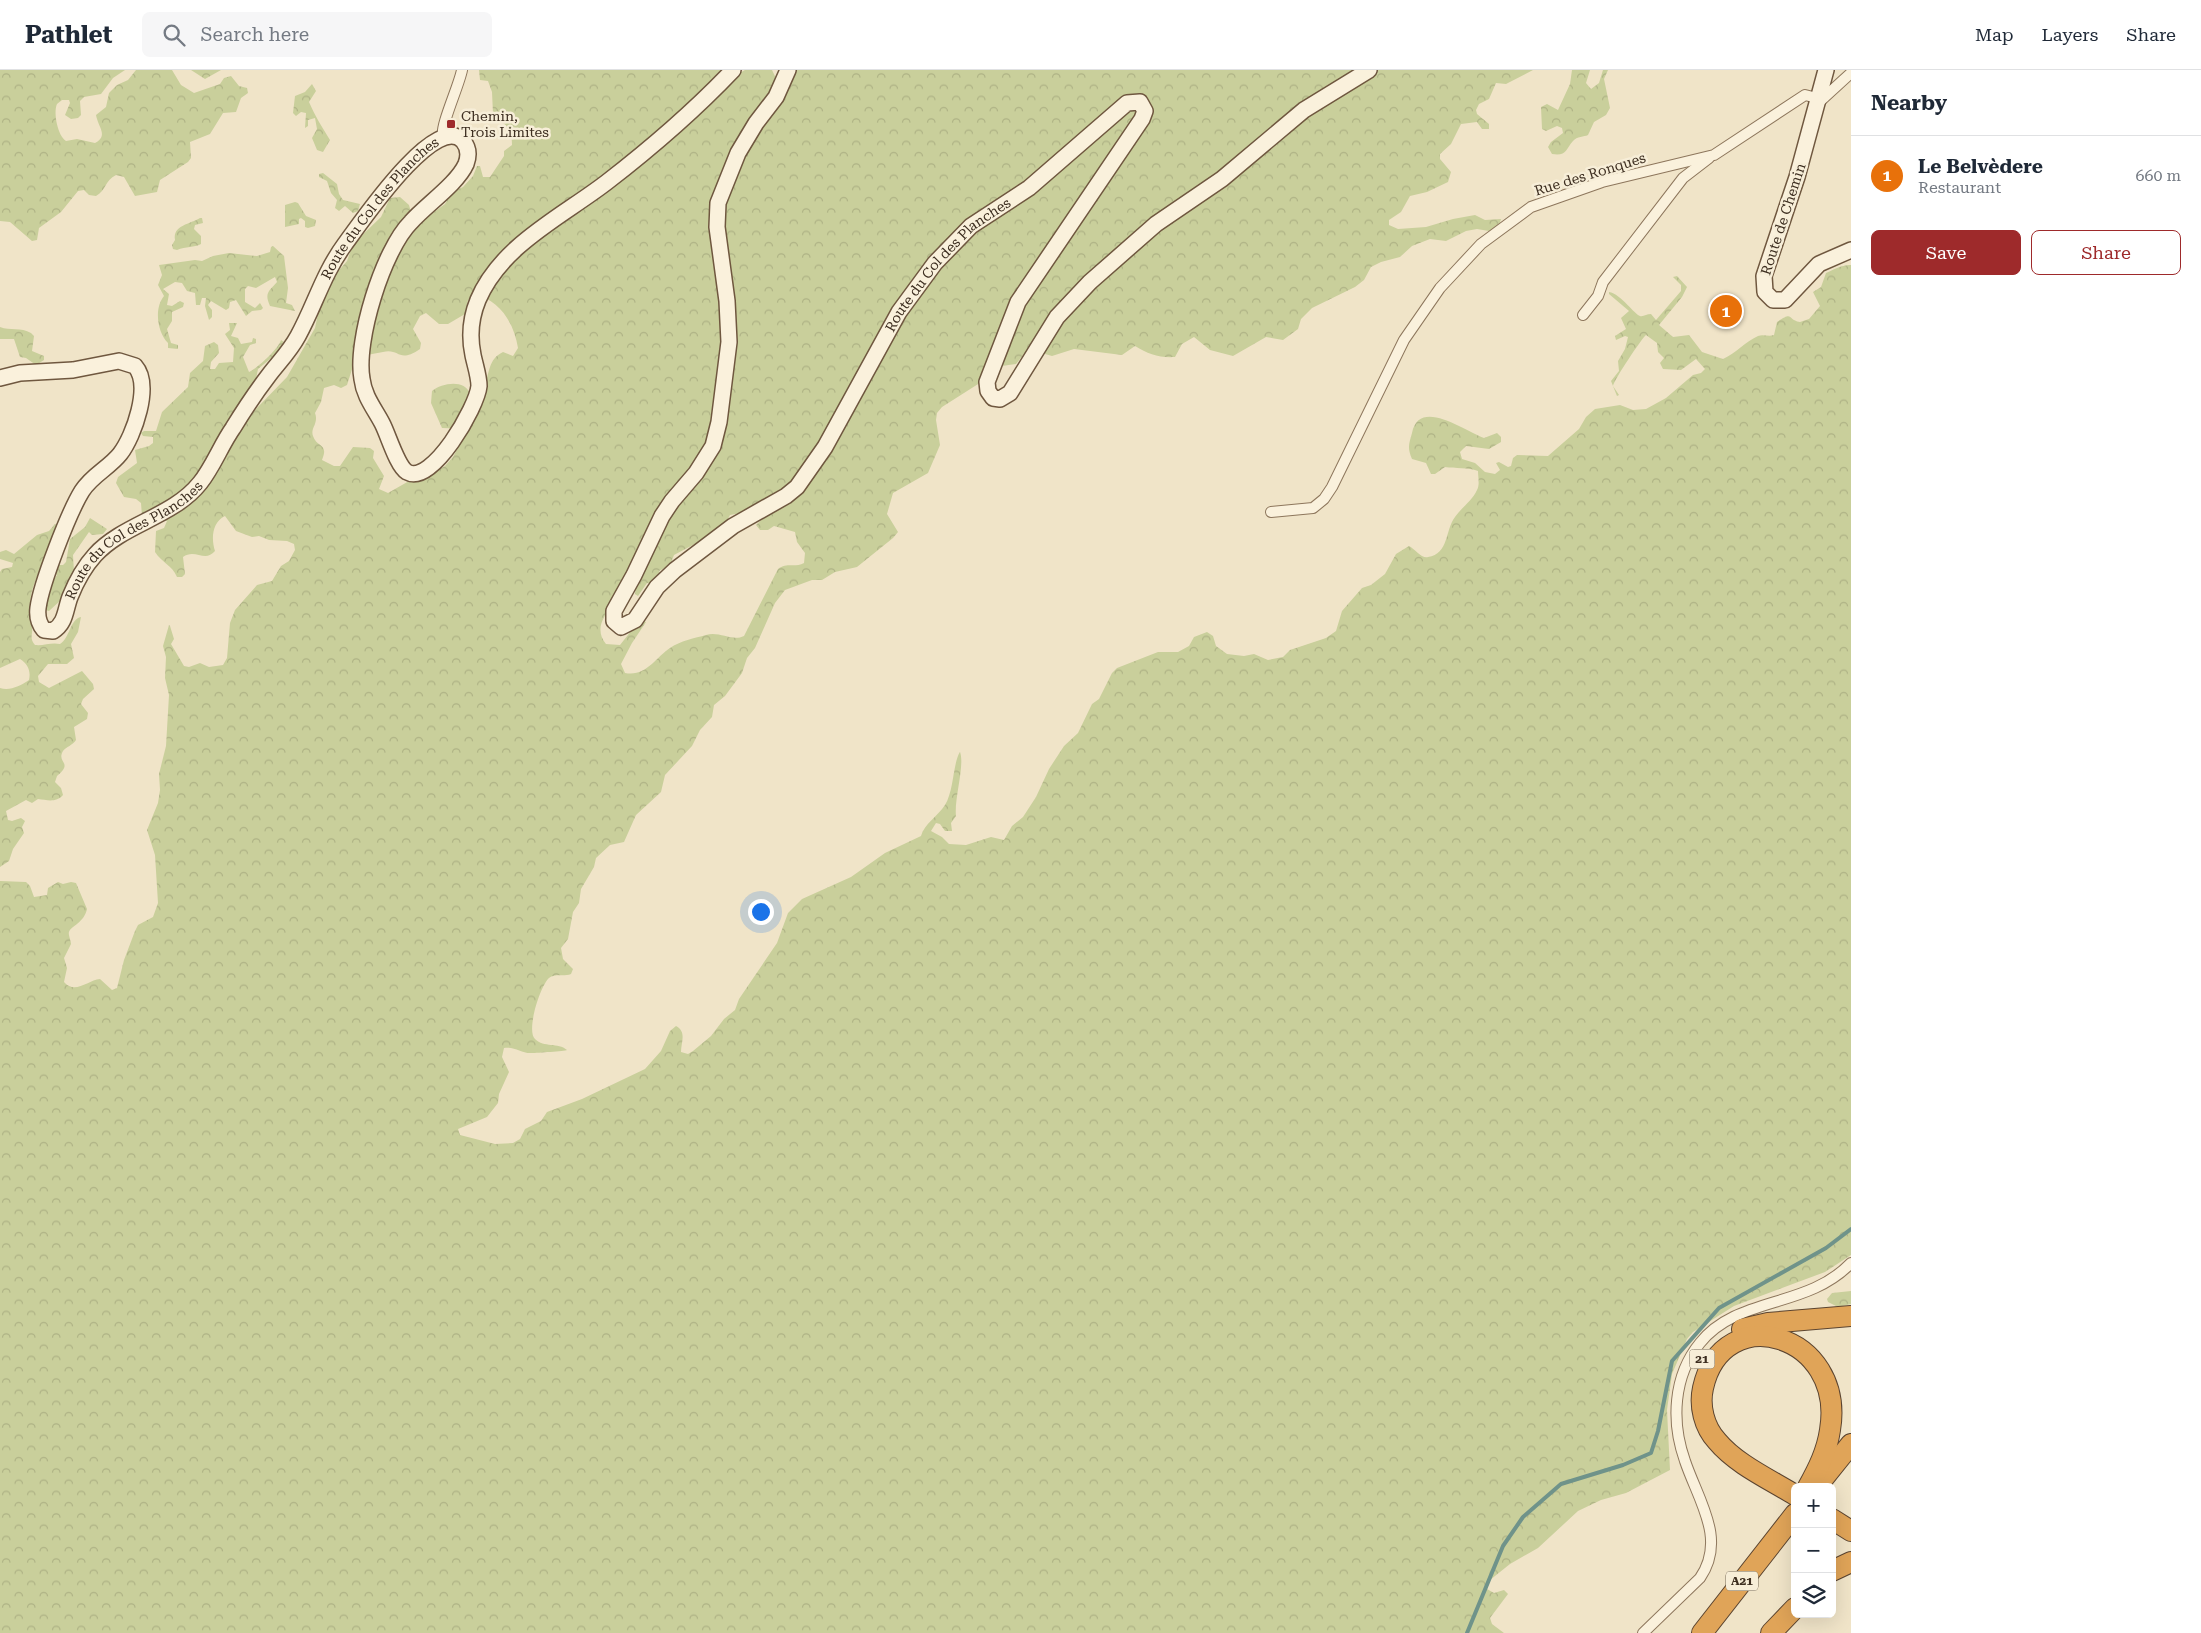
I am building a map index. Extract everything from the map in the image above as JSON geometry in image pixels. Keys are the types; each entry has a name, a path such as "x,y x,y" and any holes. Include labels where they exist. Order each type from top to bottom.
{"highway":[{"name":"21","path":"1791,1505 1762,1482 1717,1459 1701,1441 1690,1403 1692,1383 1698,1365 1715,1343 1743,1328 1768,1322 1851,1316"},
{"path":"1791,1493 1762,1482 1718,1442 1706,1424 1701,1399 1705,1380 1720,1355 1742,1341 1766,1336 1784,1340 1803,1350 1818,1367 1827,1385 1831,1407 1830,1430 1823,1457 1810,1483"},
{"path":"1820,1483 1851,1444"},
{"path":"1835,1483 1851,1462"},
{"name":"A21","path":"1702,1633 1791,1526"},
{"name":"A21","path":"1719,1633 1791,1526"},
{"path":"1836,1569 1851,1562"},
{"path":"1771,1633 1791,1612"}],"street":[{"path":"442,136 443,123 455,97 462,70"},
{"name":"Route du Col des Planches","path":"0,378 20,373 73,370 119,362 135,366 143,380 143,393 129,440 119,456 97,474 83,489 72,510 44,588 38,609 39,621 44,630 53,631 61,625 70,596 92,558 112,542 177,502 203,480 231,430 292,347 317,290 346,242 404,168 429,145 442,136 457,136 468,150 465,165 450,183 410,222 394,244 380,273 361,359 361,378 367,397 384,428 400,465 409,473 415,474 426,470 441,456 475,400 479,385 471,338 473,314 481,292 498,269 524,242 604,184 657,142 732,70"},
{"name":"Route du Col des Planches","path":"788,70 776,97 756,123 738,154 718,203 717,227 727,301 729,342 717,435 703,464 667,508 614,611 614,621 621,627 635,620 657,587 675,570 734,526 786,496 796,486 825,447 896,317 934,263 971,226 1030,188 1127,103 1140,102 1144,108 1142,119 1018,302 987,382 988,392 993,398 1000,399 1010,393 1054,321 1075,296 1144,233 1231,172 1304,110 1369,70"},
{"name":"Route de Chemin","path":"1826,70 1795,183 1764,276 1765,292 1774,300 1785,300 1819,264 1851,250"},
{"path":"1817,101 1819,104 1851,73"},
{"name":"Rue des Ronques","path":"1271,512 1313,508 1324,499 1332,487 1404,340 1440,288 1481,244 1531,207 1602,182 1714,155 1804,96 1817,101"},
{"path":"1582,315 1598,296 1603,282 1683,178 1714,155"},
{"path":"1643,1633 1700,1578 1707,1567 1712,1550 1709,1521 1684,1460 1679,1441 1677,1391 1686,1363 1700,1342 1717,1326 1752,1309 1814,1290 1836,1276 1851,1263"}],"green space":[{"path":"0,70 125,70 113,78 101,94 84,97 80,101 81,115 78,118 71,119 65,115 70,103 69,100 62,100 57,104 57,124 66,141 77,139 95,143 99,140 102,131 96,115 106,107 109,93 117,85 128,80 136,70 172,70 181,85 194,93 220,84 224,78 231,76 239,86 247,88 248,93 241,98 236,112 223,113 210,134 190,142 191,158 188,162 160,180 157,192 135,196 124,177 116,175 112,177 96,196 89,195 84,190 78,191 61,212 39,228 37,240 32,241 10,222 0,221"},
{"path":"191,70 221,70 205,79"},
{"path":"479,70 730,70 736,75 745,70 772,70 784,95 797,70 1533,70 1506,84 1496,83 1489,99 1479,104 1476,110 1477,114 1489,124 1489,129 1482,129 1477,122 1461,124 1451,144 1440,154 1440,159 1451,172 1448,182 1427,192 1410,196 1401,212 1389,220 1389,225 1398,229 1426,227 1475,215 1485,220 1501,219 1499,225 1489,231 1477,229 1466,231 1446,241 1430,239 1412,246 1400,257 1371,267 1364,280 1355,287 1312,308 1301,319 1298,329 1283,340 1266,337 1233,356 1210,350 1194,337 1182,344 1175,357 1154,355 1135,346 1122,355 1074,349 1052,356 1028,349 1016,364 1001,366 986,379 942,407 937,413 936,420 940,445 928,473 893,493 887,514 898,532 857,567 835,572 822,580 812,580 785,590 775,603 755,648 747,658 742,673 725,696 714,705 712,717 700,730 692,746 665,775 661,792 636,815 624,842 610,845 596,858 594,867 581,889 579,903 573,912 568,939 561,948 563,959 573,969 571,974 549,978 538,999 533,1018 532,1027 535,1039 539,1042 559,1046 567,1050 528,1053 512,1048 504,1048 502,1057 509,1072 499,1094 498,1103 487,1117 458,1129 460,1135 495,1144 513,1143 520,1139 525,1129 541,1121 547,1112 582,1099 645,1069 661,1051 670,1031 676,1026 681,1031 683,1038 681,1052 688,1054 711,1036 724,1019 735,1010 739,999 777,943 788,913 802,899 851,877 885,853 921,836 948,799 960,752 961,765 956,816 951,823 952,831 945,831 940,824 936,823 931,831 942,837 949,844 966,845 991,837 1004,840 1012,826 1023,817 1036,797 1049,769 1064,746 1078,733 1092,704 1099,699 1112,673 1117,668 1158,652 1178,652 1189,646 1194,637 1207,632 1213,636 1216,646 1227,654 1244,656 1254,654 1268,660 1283,657 1290,650 1326,638 1336,631 1342,611 1362,588 1371,585 1385,574 1396,554 1409,546 1426,557 1435,555 1446,541 1455,517 1477,490 1479,483 1478,471 1445,467 1435,474 1431,474 1426,463 1412,459 1410,455 1410,440 1416,423 1424,418 1433,417 1444,419 1484,438 1497,433 1501,437 1501,442 1489,449 1466,446 1460,452 1462,459 1475,463 1485,472 1495,474 1500,470 1496,463 1499,462 1508,467 1511,466 1513,458 1517,455 1548,456 1579,429 1586,417 1595,409 1620,405 1633,410 1646,409 1666,398 1693,375 1701,373 1705,369 1696,359 1681,370 1663,369 1660,363 1664,358 1658,352 1657,343 1646,335 1628,359 1613,386 1611,381 1619,371 1618,361 1625,349 1628,337 1625,336 1616,340 1615,336 1626,329 1621,318 1629,311 1609,292 1618,296 1638,315 1651,314 1656,320 1681,291 1681,285 1673,277 1677,276 1687,287 1682,297 1659,325 1673,337 1689,335 1702,352 1723,359 1758,336 1774,335 1777,322 1788,316 1800,322 1809,319 1820,306 1813,292 1821,287 1826,273 1842,266 1851,265 1851,1255 1825,1272 1734,1306 1693,1332 1687,1339 1672,1374 1667,1410 1670,1470 1626,1493 1601,1500 1578,1511 1538,1548 1510,1564 1490,1580 1487,1589 1494,1593 1504,1590 1508,1594 1490,1618 1492,1624 1504,1633 0,1633 0,881 26,882 30,886 34,897 47,895 48,888 58,882 63,884 76,883 87,909 81,921 69,932 71,944 64,958 67,968 64,982 68,986 77,987 100,979 112,990 117,988 124,960 135,931 138,925 153,917 158,903 155,855 147,830 158,803 160,790 159,774 166,746 169,695 165,678 166,657 163,646 169,625 174,639 171,644 184,666 189,667 200,663 209,667 223,665 227,658 230,623 235,610 257,585 272,581 281,566 289,561 295,550 294,544 287,541 269,540 259,536 252,537 236,531 225,516 217,522 215,527 213,541 215,551 207,556 192,554 183,557 185,574 182,577 177,577 155,552 156,531 164,528 167,521 144,518 142,516 141,503 136,499 124,497 116,483 118,477 137,463 135,450 153,443 153,437 143,436 141,433 144,431 156,431 162,412 188,387 190,373 203,361 205,346 214,342 218,345 219,353 211,362 210,369 215,369 219,363 233,362 234,348 225,334 230,330 229,323 237,323 231,336 238,338 241,344 252,342 253,338 256,339 256,343 250,345 243,357 249,372 268,358 281,340 284,342 275,355 258,369 256,379 243,404 251,414 287,377 315,328 320,304 329,282 347,261 353,244 381,217 390,198 400,197 409,205 412,216 423,220 445,204 452,192 463,187 473,176 477,166 480,166 483,177 490,177 504,156 504,151 512,145 509,130 493,114 492,92 488,81 480,80","holes":["474,294 491,301 509,322 518,348 513,356 503,352 498,355 492,362 484,386 470,394 467,389 458,384 447,384 432,391 431,403 442,428 468,429 453,457 445,466 427,477 409,481 388,493 379,489 384,476 373,458 374,451 370,448 353,447 340,466 334,466 322,460 324,455 323,448 315,440 312,433 316,420 315,413 321,402 324,388 334,385 341,388 347,385 356,357 389,351 403,355 413,353 420,349 421,343 413,329 420,316 426,313 439,324 448,324 465,314 468,300","757,510 761,520 756,525 760,530 768,530 774,526 795,532 797,542 805,553 804,563 778,569 744,636 735,638 711,634 678,643 645,669 639,672 625,673 621,664 646,622 643,621 635,626 620,645 606,644 601,635 601,627 603,619 615,603 636,584 635,594 638,596 647,583 654,584 662,577 659,571 670,565 674,555 723,529 730,515"]},
{"path":"1572,70 1590,70 1586,83 1591,89 1599,83 1603,70 1608,70 1604,79 1610,108 1606,115 1594,122 1588,135 1575,139 1565,152 1552,154 1548,147 1551,142 1563,133 1562,128 1557,126 1546,131 1542,129 1541,107 1547,104 1558,110 1570,84"},
{"path":"312,84 316,91 309,102 330,140 323,152 317,150 312,138 317,129 315,118 308,120 308,126 305,128 306,113 301,112 296,116 293,113 295,96 305,92"},
{"path":"323,173 337,184 339,194 343,200 360,204 358,211 353,213 345,206 339,211 335,208 337,200 331,193 327,181 319,177 319,174"},
{"path":"298,203 306,216 316,220 315,226 305,227 305,221 301,218 299,219 299,224 285,227 285,205"},
{"path":"202,218 203,223 195,225 194,229 201,236 201,244 177,250 173,249 172,245 175,240 176,231"},
{"path":"273,246 284,256 288,288 286,303 292,305 295,311 270,306 267,295 277,282 275,277 256,288 248,286 245,289 245,302 255,308 260,303 263,308 261,310 252,311 246,316 236,300 230,302 229,308 226,310 211,301 208,305 212,310 212,317 209,320 205,306 206,298 202,298 200,305 196,305 195,293 187,291 182,283 175,282 163,289 169,294 167,305 172,306 180,301 184,303 183,307 172,312 172,321 167,329 171,343 178,345 178,349 168,348 168,343 161,333 158,320 159,307 164,296 158,285 162,275 159,265 195,260 202,261 213,256 229,253 257,256 270,252"},
{"path":"0,327 31,333 34,336 32,351 44,356 44,360 36,365 26,358 20,357 14,339 0,339"},
{"path":"90,518 107,529 103,534 92,535 89,532 73,555 74,572 62,599 49,611 45,610 51,584 57,575 50,569 40,569 30,603 32,638 35,645 60,644 66,638 74,621 81,617 78,632 71,644 74,658 67,664 48,664 38,676 39,682 49,688 82,671 93,684 94,689 83,699 81,704 88,713 87,719 74,727 76,740 61,755 65,765 55,782 61,788 63,795 54,800 38,799 32,803 26,800 6,811 8,820 12,821 21,818 25,821 22,827 24,833 13,849 9,861 0,867 0,688 7,689 19,686 29,680 30,674 27,665 20,659 0,668 0,572 2,569 12,567 13,563 0,559 0,552 6,550 14,554 37,535 49,531 55,524 58,526 58,565 63,565 66,562 70,539 85,527"},
{"path":"1851,1291 1851,1304 1838,1307 1828,1302 1827,1299 1832,1293"}],"waterway":[{"path":"1467,1633 1503,1546 1523,1517 1561,1484 1623,1465 1651,1453 1658,1431 1672,1361 1719,1308 1826,1248 1851,1229"}],"place":[{"name":"Chemin, Trois Limites","path":"451,124"},
{"name":"Le Belvèdere","path":"1726,311"}]}
